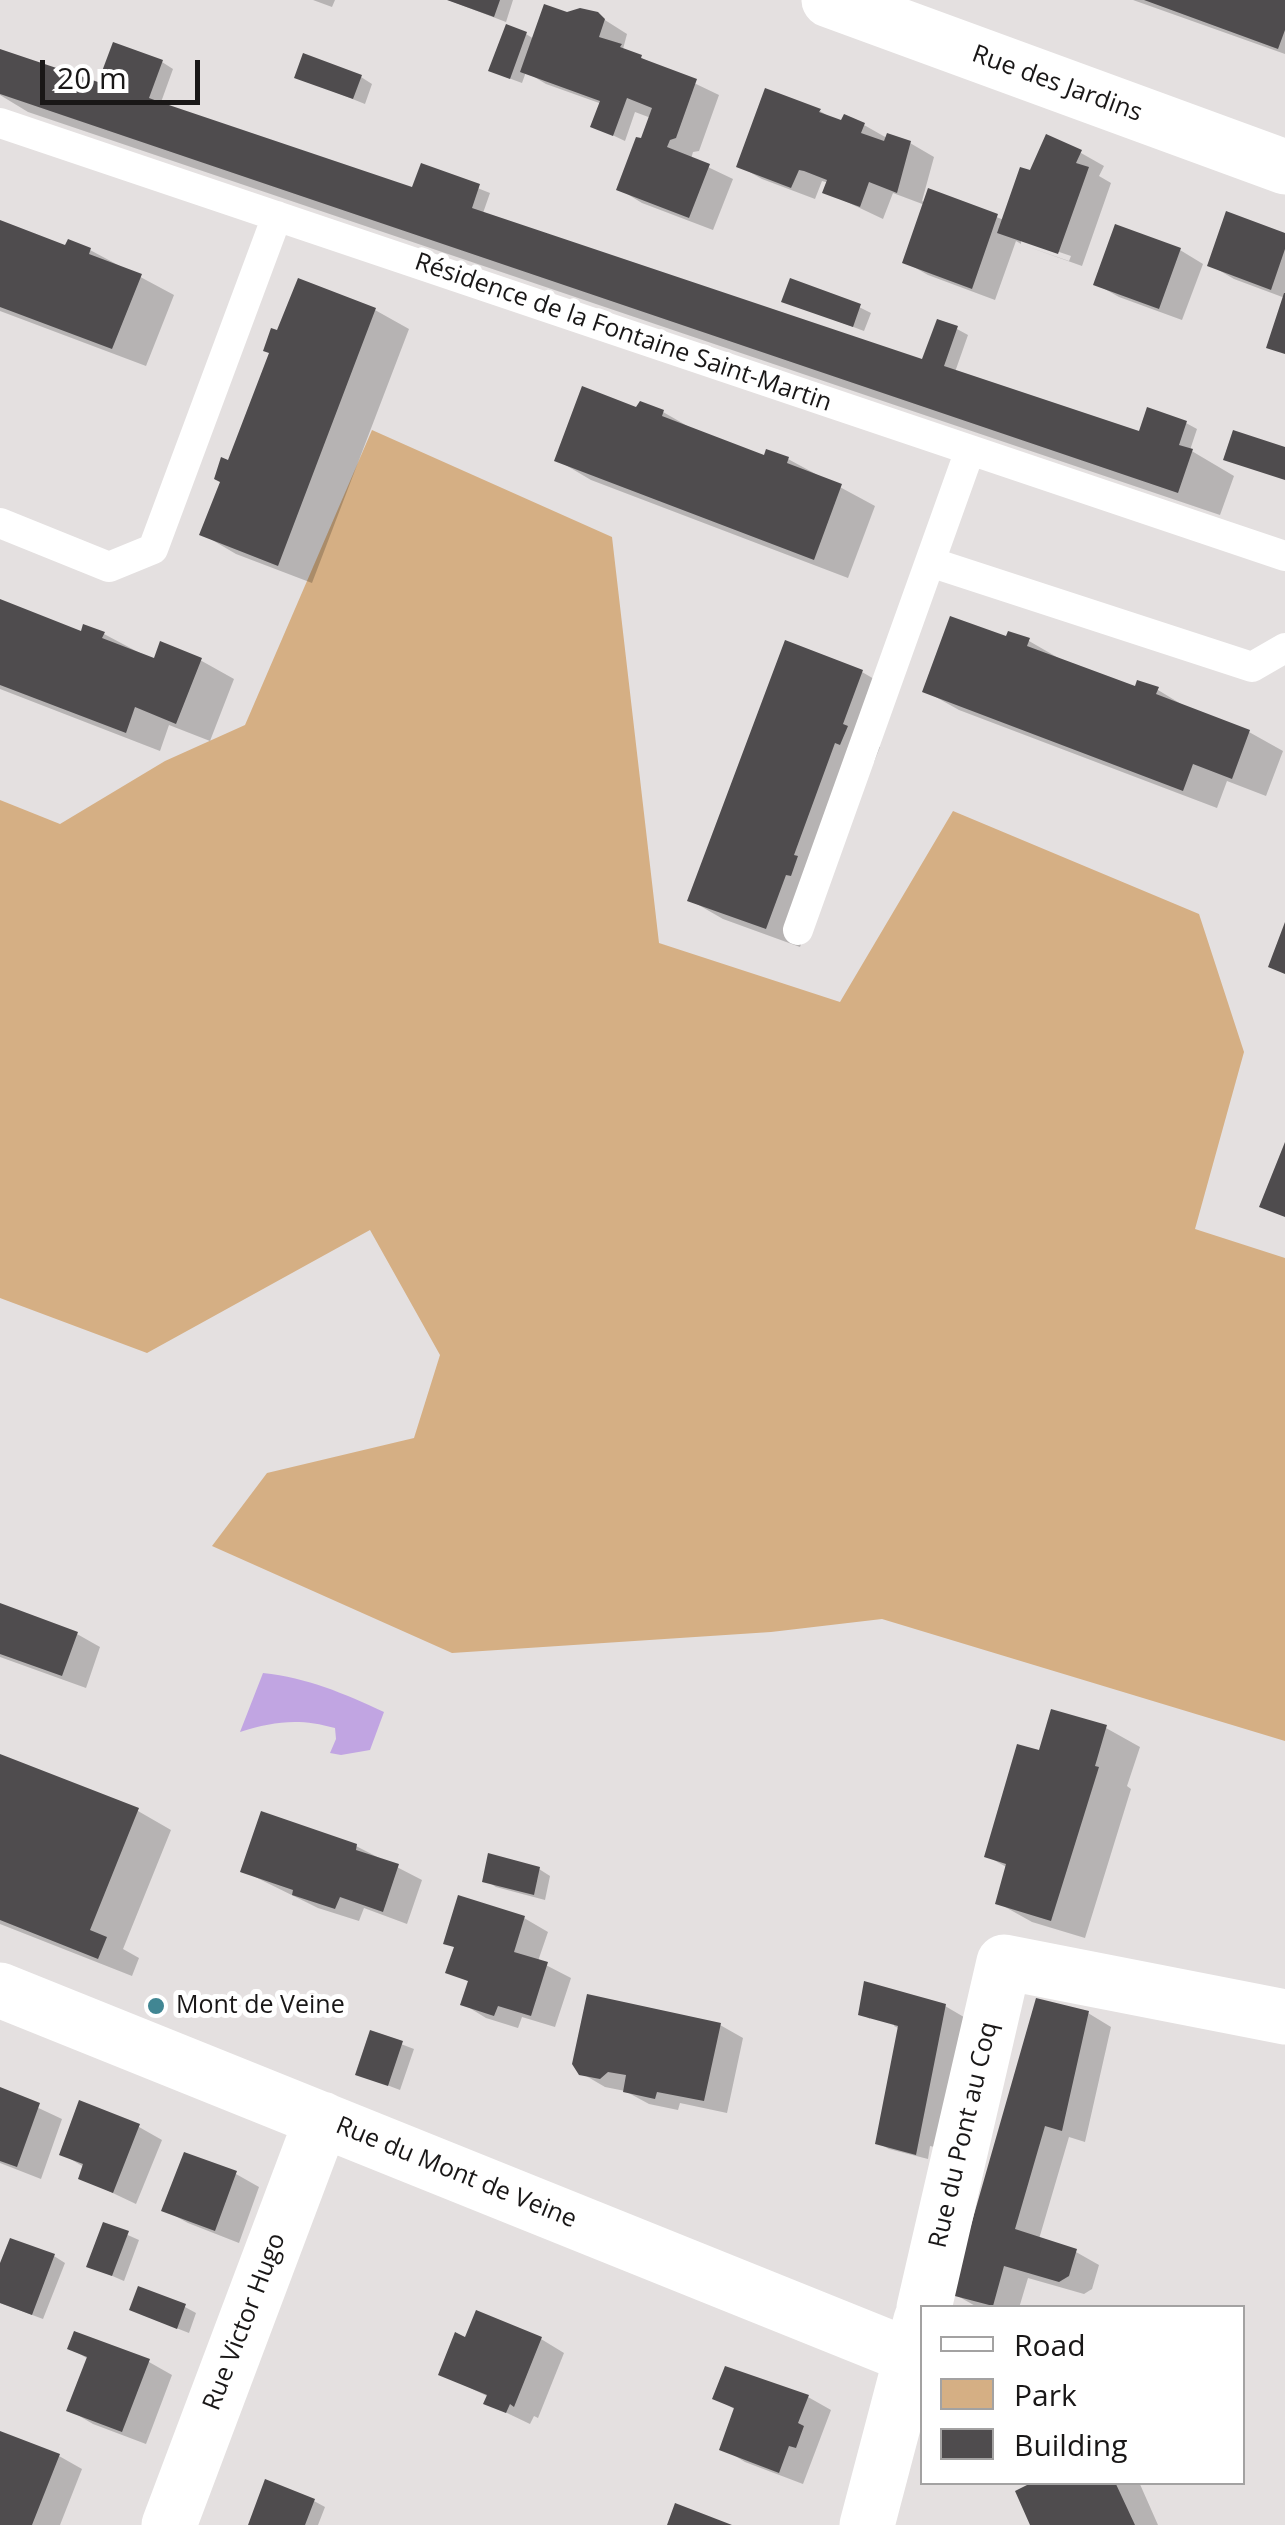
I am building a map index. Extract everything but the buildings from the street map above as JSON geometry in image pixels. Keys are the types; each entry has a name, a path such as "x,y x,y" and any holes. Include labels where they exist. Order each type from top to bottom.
{"street":[{"name":"Rue des Jardins","path":"829,0 1285,168"},
{"name":"Rue du Pont au Coq","path":"925,2305 1004,1962 1285,2017"},
{"name":"Rue du Mont de Veine","path":"0,1990 322,2119 920,2326"},
{"name":"Rue Victor Hugo","path":"169,2525 322,2119"},
{"name":"Rue du Pont au Coq","path":"867,2525 920,2326"}],"lane":[{"name":"Résidence de la Fontaine Saint-Martin","path":"0,123 1285,556"},
{"path":"0,522 109,567 152,549 277,216"},
{"path":"798,930 970,450"},
{"path":"930,562 1252,667 1285,648"}],"green space":[{"path":"372,430 612,537 659,943 840,1002 953,811 1199,914 1244,1052 1195,1229 1285,1258 1285,1741 882,1619 771,1632 452,1653 212,1546 267,1473 414,1438 440,1355 370,1230 147,1353 0,1298 0,800 60,824 165,761 245,725"}],"shaded area":[{"path":"263,1673 325,1687 384,1712 370,1750 330,1753 336,1739 335,1728 310,1723 276,1723 240,1732"}],"place":[{"name":"Mont de Veine","path":"156,2006"}]}
